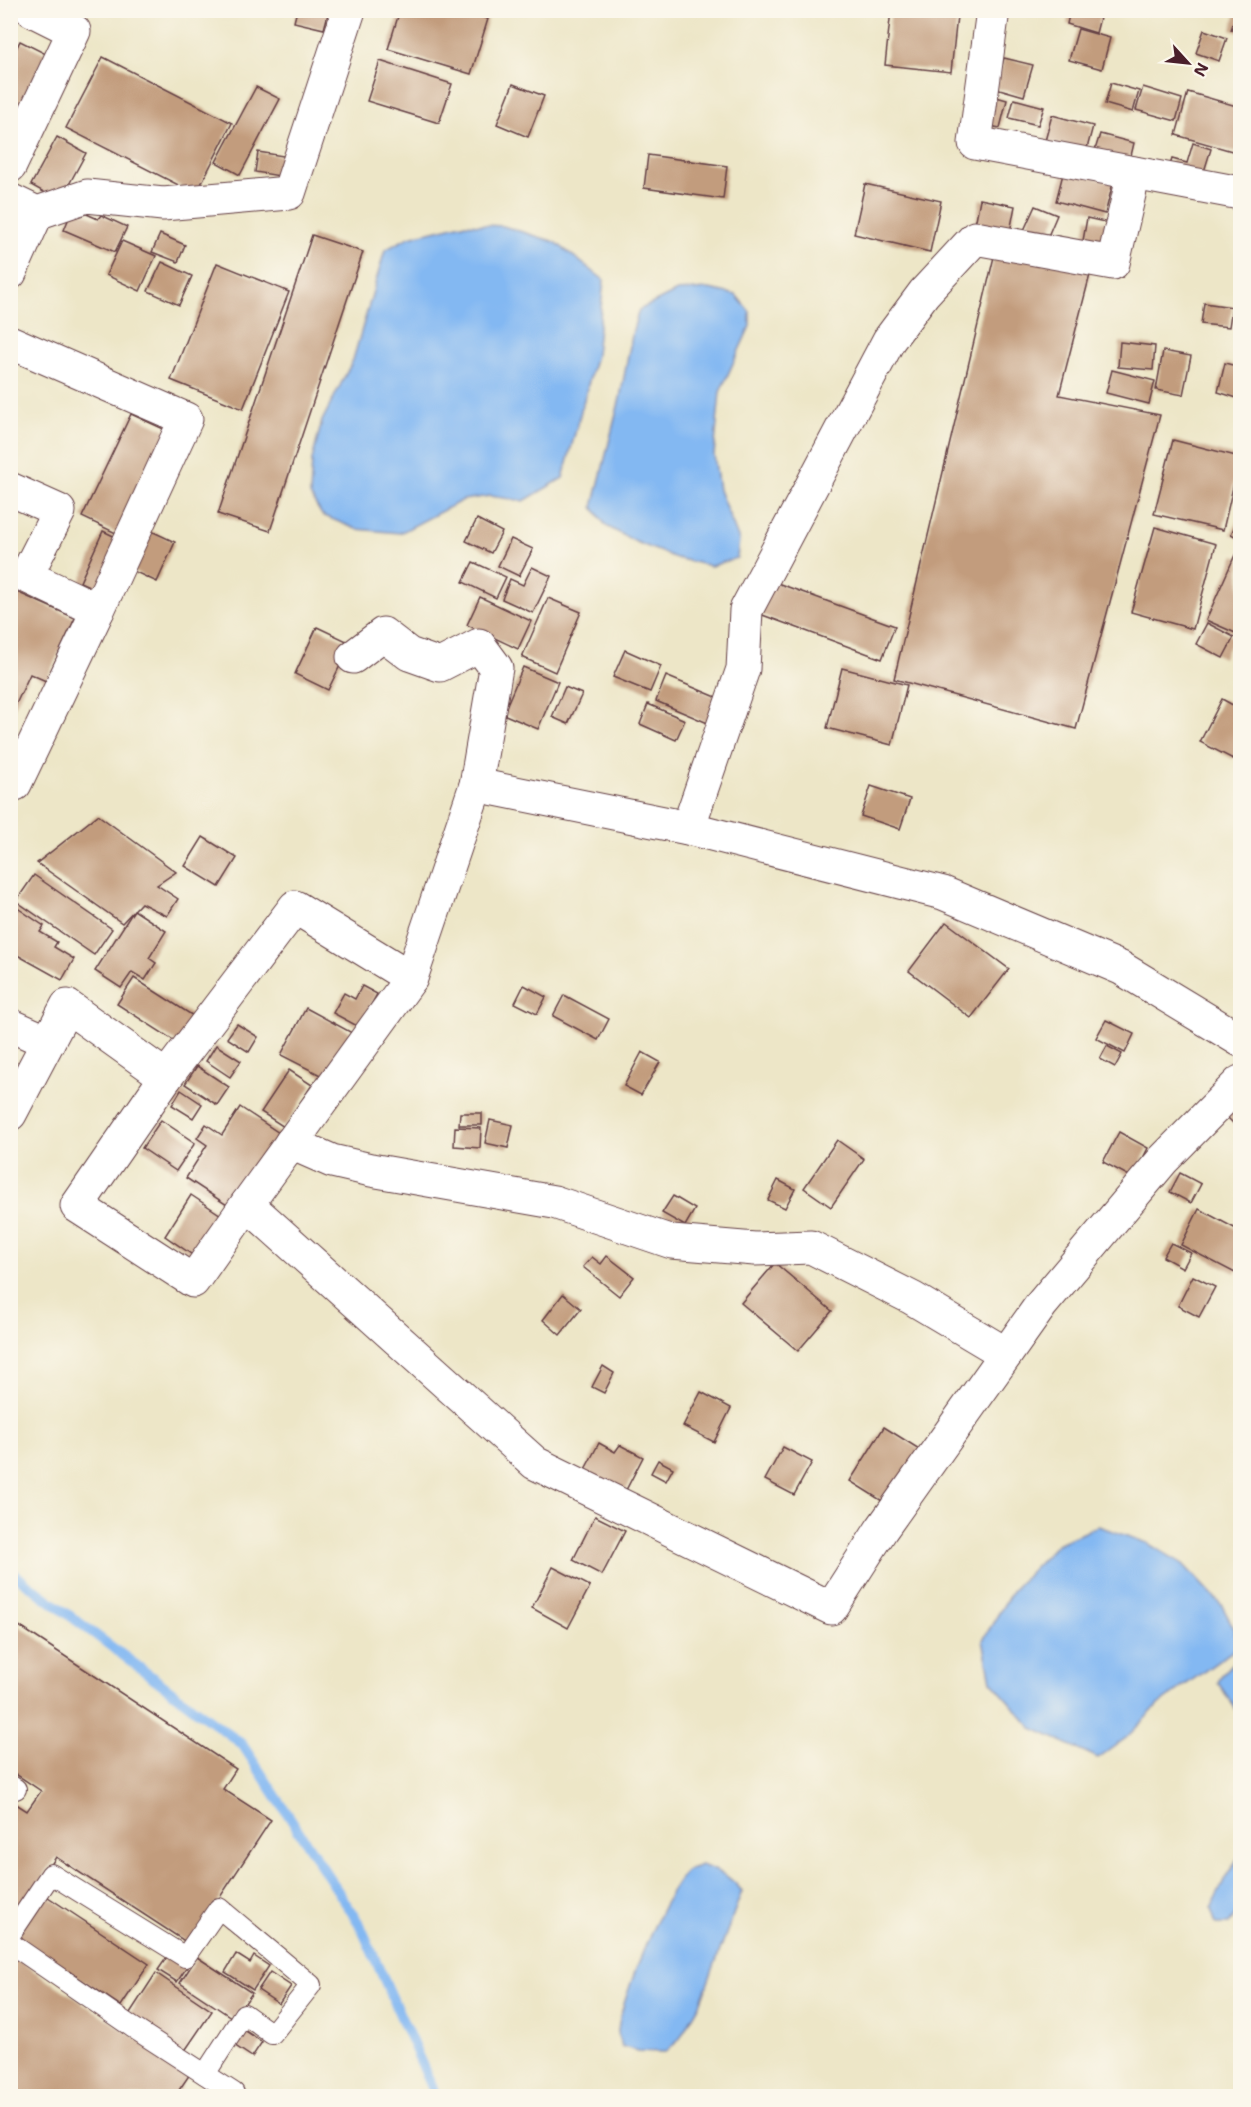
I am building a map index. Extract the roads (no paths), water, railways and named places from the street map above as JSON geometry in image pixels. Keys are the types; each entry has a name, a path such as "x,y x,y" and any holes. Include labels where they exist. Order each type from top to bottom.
{"street":[{"path":"10,166 74,32 32,10"},
{"path":"10,273 24,206 87,196 163,204 288,193 349,10"},
{"path":"993,10 975,143 1240,193"},
{"path":"688,828 743,669 746,610 889,340 924,292 975,238 1113,263 1134,173"},
{"path":"10,342 186,419 15,784 10,785"},
{"path":"10,489 59,511 26,576 98,610"},
{"path":"353,657 383,634 409,654 440,664 479,645 496,668 476,785 411,978 193,1281 77,1206 166,1077 295,907 411,978"},
{"path":"476,785 688,828 943,893 1121,968 1240,1040"},
{"path":"10,1114 67,1006 166,1077"},
{"path":"10,1025 48,1042"},
{"path":"247,1204 535,1463 831,1608 881,1530 1041,1305 1163,1160 1240,1082"},
{"path":"291,1143 332,1161 362,1168 554,1202 672,1242 755,1249 811,1247 912,1298 1006,1354"}],"lane":[{"path":"10,1935 51,1874 185,1957 219,1908 311,1985 272,2034 244,2014 205,2074"},
{"path":"10,1943 132,2027 234,2093 232,2097"}],"water":[{"path":"462,224 503,226 555,242 604,280 596,355 563,478 524,501 490,496 463,500 400,533 356,529 322,515 310,495 312,460 322,421 353,360 385,250 409,237"},
{"path":"709,289 736,295 750,312 750,326 720,392 714,455 719,490 739,540 737,558 711,566 676,558 636,542 606,526 593,507 639,310 677,291"},
{"path":"1098,1526 1147,1543 1183,1564 1222,1606 1235,1630 1235,1649 1159,1704 1126,1738 1098,1758 1032,1728 991,1681 983,1640 1012,1591 1057,1544"},
{"path":"1240,1656 1240,1715 1218,1683 1221,1676"},
{"path":"1240,1855 1240,1909 1229,1924 1216,1924 1211,1909 1225,1878"},
{"path":"701,1865 724,1875 742,1891 700,2004 679,2040 665,2052 637,2051 621,2046 618,2032 620,2018 645,1946 679,1880 688,1870"}],"waterway":[{"path":"10,1571 242,1744 360,1925 436,2096"}]}
